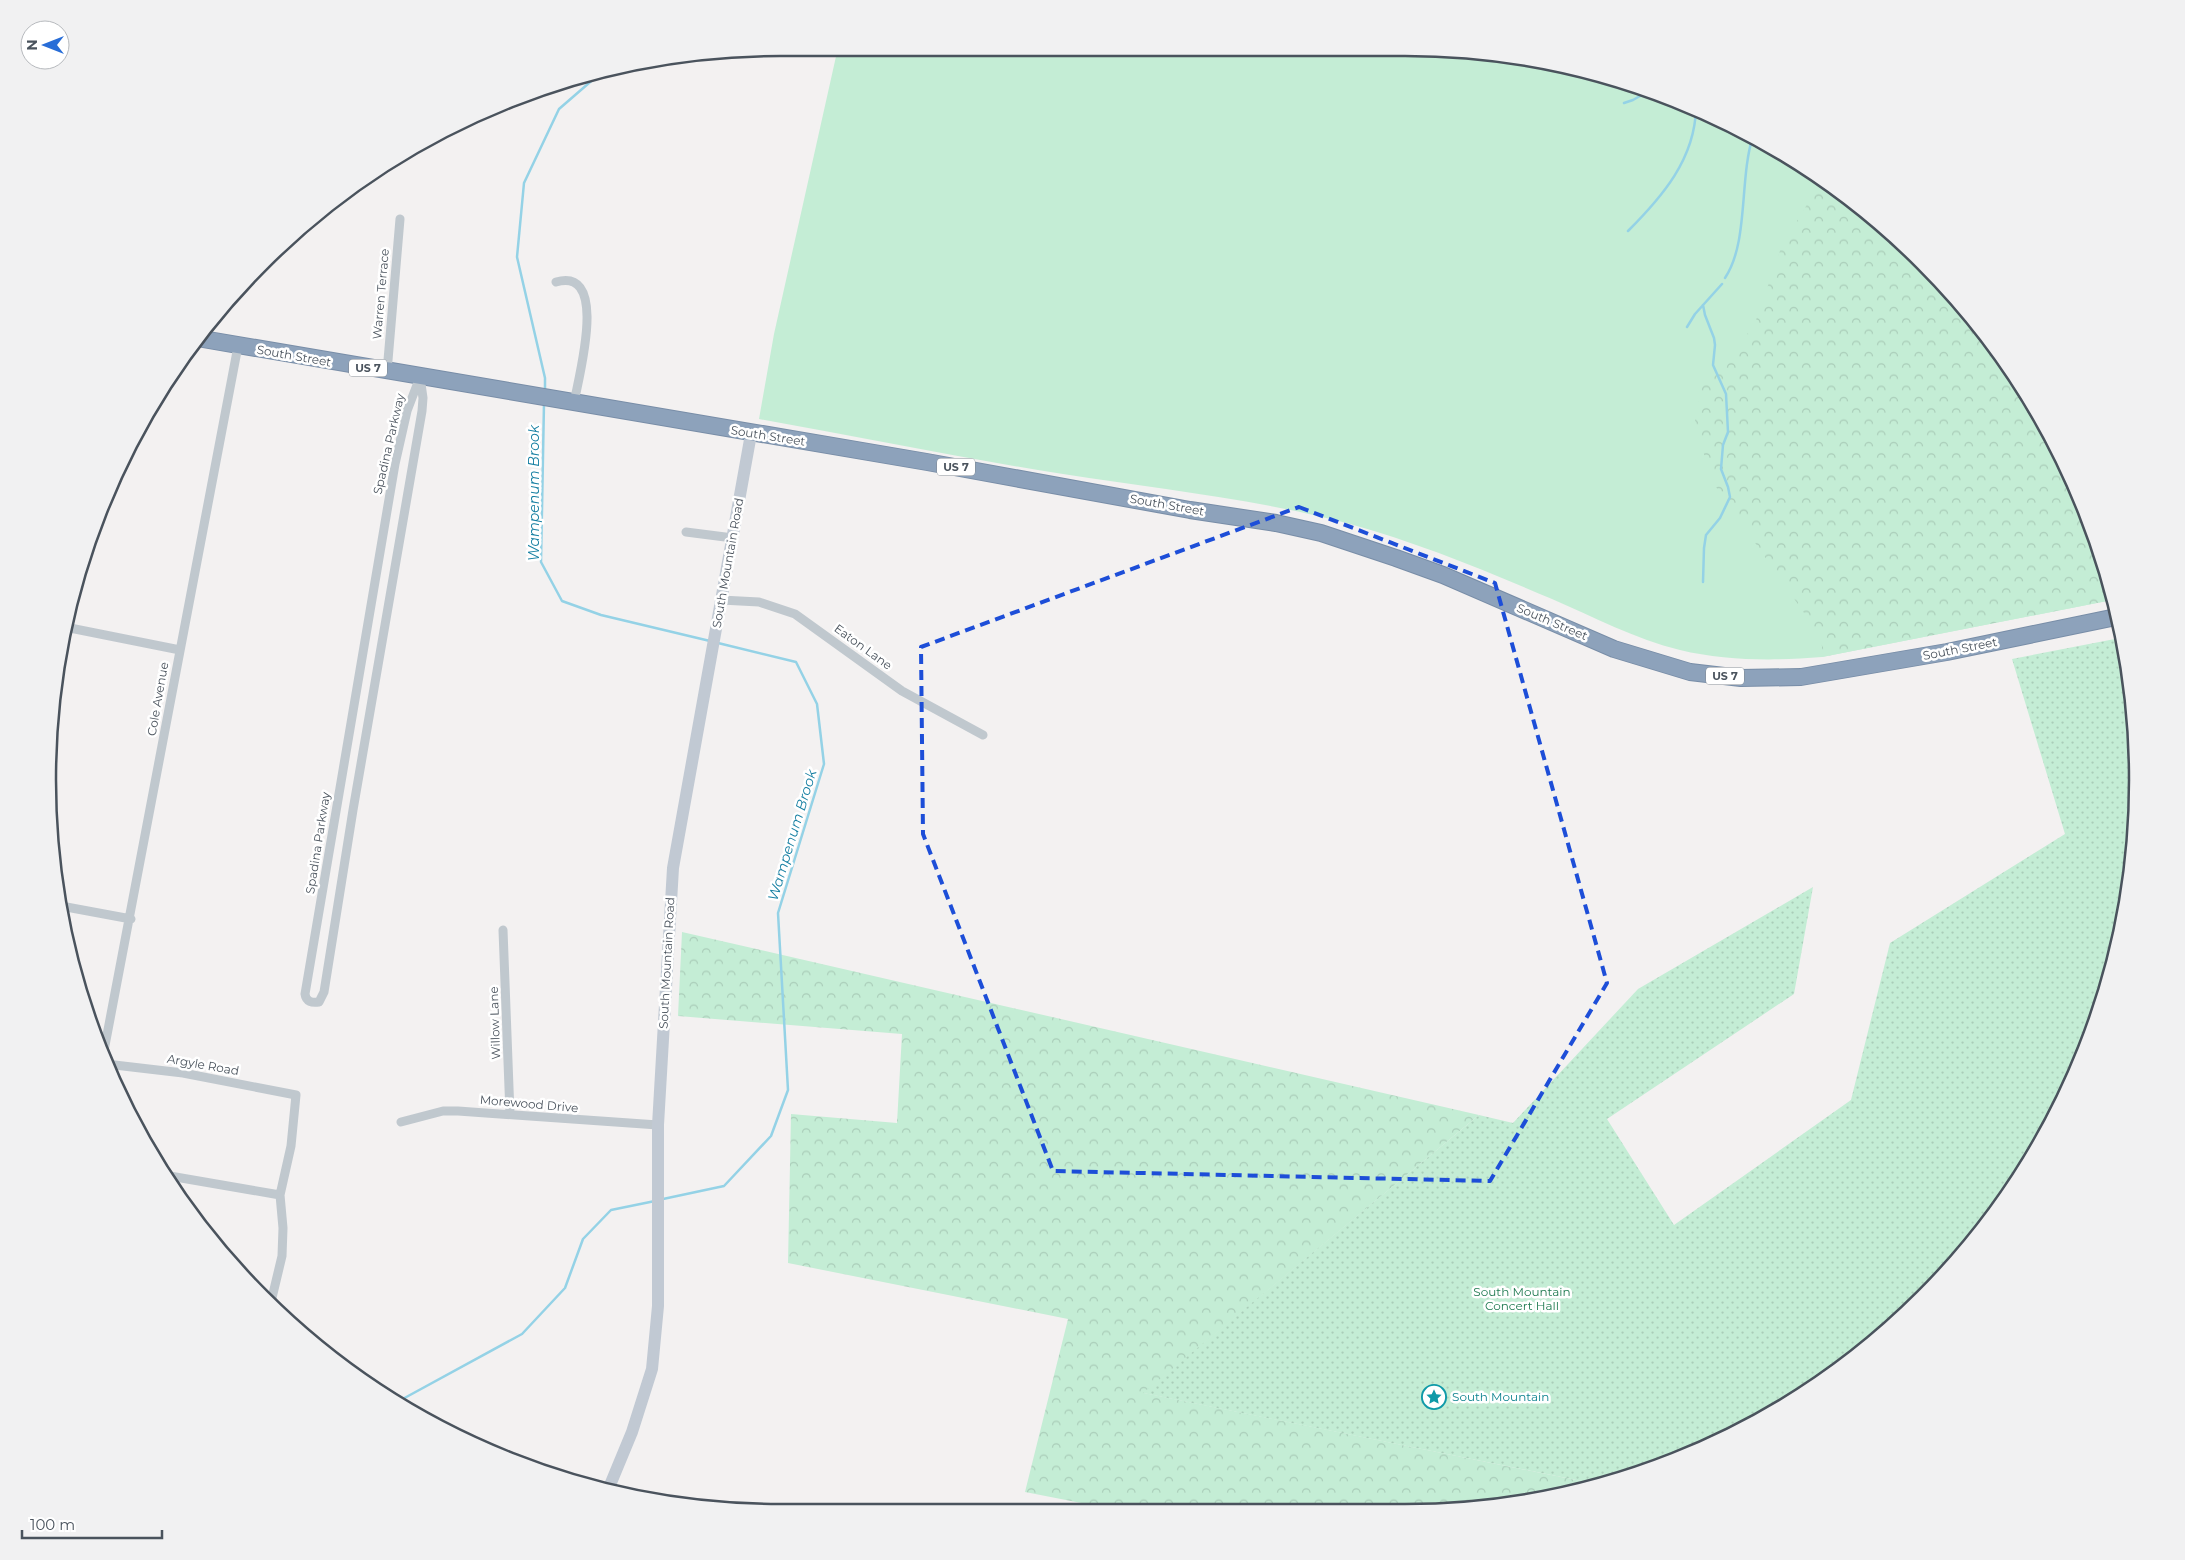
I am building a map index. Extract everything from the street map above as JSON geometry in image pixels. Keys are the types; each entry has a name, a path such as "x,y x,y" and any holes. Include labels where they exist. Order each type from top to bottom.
{"highway":[{"name":"South Street","path":"206,340 751,434 927,462 1276,523 1321,533 1435,572 1614,649 1690,672 1741,678 1800,677 1947,652 2110,618"}],"street":[{"name":"Warren Terrace","path":"387,372 400,218"},
{"path":"556,282 571,280 578,285 584,293 587,307 586,331 574,403"},
{"name":"Cole Avenue","path":"105,1042 114,992 131,919 238,346"},
{"name":"Spadina Parkway","path":"420,377 423,398 422,411 324,992 320,1002 311,1002 307,1000 305,994 379,556 407,411 420,377"},
{"name":"South Mountain Road","path":"611,1483 632,1432 652,1369 658,1306 658,1125 672,868 751,434"},
{"path":"686,532 733,538"},
{"path":"379,556 396,560"},
{"name":"Eaton Lane","path":"722,600 759,602 795,614 902,691 983,735"},
{"path":"73,629 180,650"},
{"path":"354,703 371,707"},
{"path":"68,907 131,919"},
{"name":"Willow Lane","path":"503,930 510,1114"},
{"name":"Argyle Road","path":"115,1065 184,1073 296,1095 291,1146 280,1195"},
{"name":"Morewood Drive","path":"400,1122 443,1112 510,1114 658,1125"},
{"path":"175,1177 280,1195 283,1228 282,1256 270,1294"}],"highlighted area":[{"path":"1299,507 1495,583 1607,983 1490,1181 1053,1171 923,834 921,647"}],"green space":[{"path":"836,56 1405,56 1499,62 1546,70 1592,81 1682,111 1767,153 1807,178 1846,206 1917,268 1979,339 2007,378 2032,418 2074,503 2090,547 2106,601 1822,657 1769,659 1697,654 1647,640 1452,558 1376,532 1315,515 1208,495 1025,468 759,419 774,334"},
{"path":"1818,186 1846,206 1917,268 1979,339 2007,378 2032,418 2074,503 2090,547 2106,601 1822,657 1822,646 1816,630 1716,487 1698,438 1695,420 1700,392 1708,374 1736,350 1755,323 1781,248"},
{"name":"South Mountain Concert Hall","path":"2115,639 2123,686 2129,780 2123,874 2115,921 2104,967 2074,1057 2032,1142 2007,1182 1979,1221 1917,1292 1882,1324 1846,1354 1807,1382 1767,1407 1682,1449 1638,1465 1582,1481 1143,1393 1479,1115 1513,1123 1638,989 1813,887 1794,994 1607,1119 1674,1225 1851,1100 1890,943 2065,834 2012,659"},
{"path":"682,932 1479,1115 1144,1393 1582,1481 1499,1498 1405,1504 1086,1504 1025,1492 1068,1319 788,1263 791,1114 897,1123 902,1034 678,1016"}],"waterway":[{"name":"Wampenum Brook","path":"545,392 545,378 517,257 524,183 559,109 590,82"},
{"path":"1624,103 1640,96"},
{"path":"1628,231 1653,205 1674,176 1690,144 1695,117"},
{"path":"1725,278 1733,263 1738,247 1746,171 1751,145"},
{"path":"1687,327 1695,314 1722,284"},
{"path":"1703,305 1714,338 1713,365 1726,394 1728,432 1723,445 1721,469 1730,497 1720,518 1706,535 1703,582"},
{"name":"Wampenum Brook","path":"544,403 541,562 562,601 601,615 710,641"},
{"name":"Wampenum Brook","path":"663,1199 724,1186 771,1136 788,1090 778,913 824,764 817,704 796,662 718,643"},
{"name":"Wampenum Brook","path":"404,1398 522,1334 565,1288 583,1239 611,1210 655,1201"}],"place":[{"name":"South Mountain","path":"1434,1397"}]}
